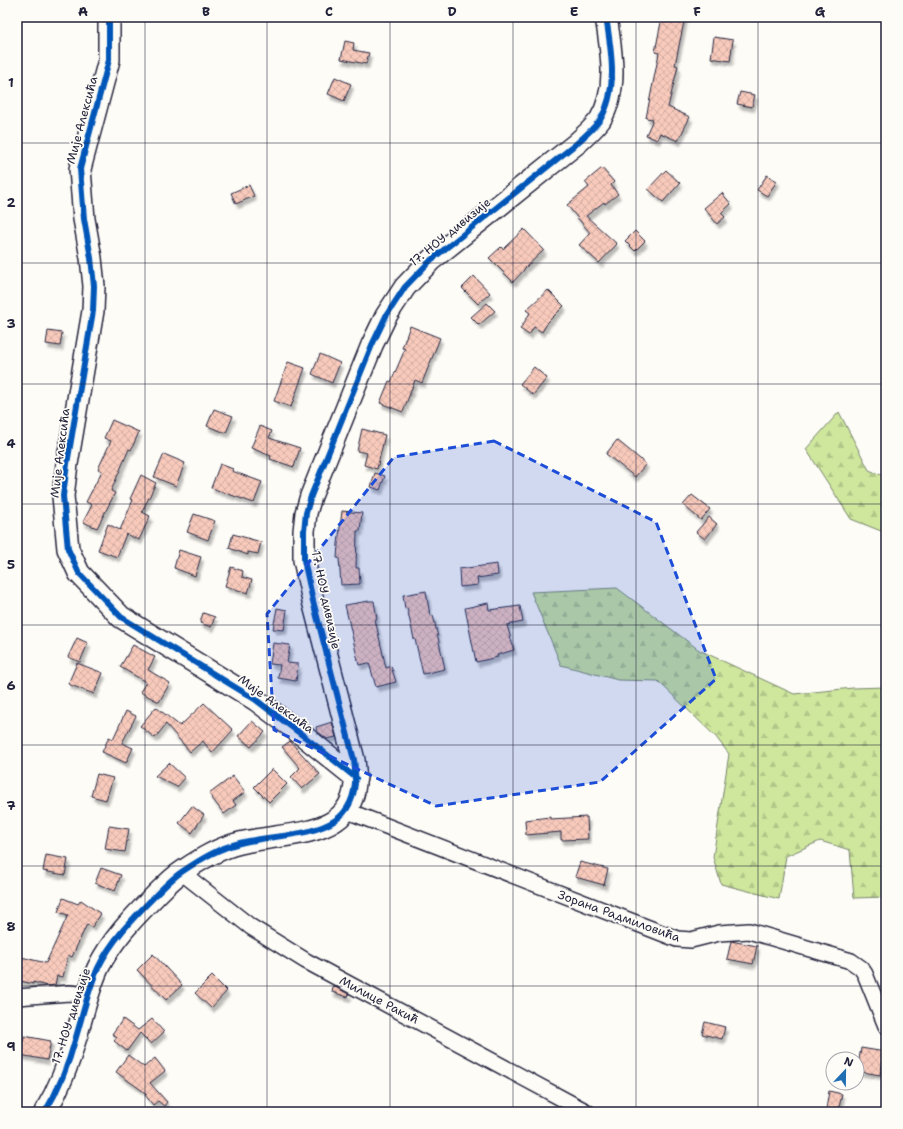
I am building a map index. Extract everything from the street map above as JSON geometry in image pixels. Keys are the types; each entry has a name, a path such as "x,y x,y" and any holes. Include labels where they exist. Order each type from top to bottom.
{"street":[{"name":"Мије Алексића","path":"109,17 109,60 80,169 84,219 94,286 93,311 63,496 68,549 79,573 121,617 256,700 356,778"},
{"name":"17. НОУ дивизије","path":"45,1112 63,1076 76,1039 88,996 102,961 117,939 146,906 181,872 205,856 228,846 308,832 325,827 337,820 346,810 353,794 356,778 353,752 314,608 304,560 304,531 306,513 311,496 372,345 393,304 405,287 431,260 576,144 589,133 600,119 610,94 612,76 606,17"},
{"name":"Зорана Радмиловића","path":"346,810 677,939 691,940 719,933 748,931 851,961 861,968 866,974 886,1026"},
{"name":"Милице Ракић","path":"181,872 232,913 277,943 325,971 587,1112"},
{"path":"17,997 69,993 88,996"}],"highlighted area":[{"path":"494,441 656,522 716,679 600,782 436,806 274,730 267,614 394,457"}],"green space":[{"path":"839,412 869,470 886,477 886,533 851,519 806,449"},
{"path":"617,588 699,650 794,694 853,688 886,687 886,897 854,898 850,850 820,841 786,856 779,899 721,884 713,857 729,754 716,737 658,681 618,680 561,665 531,592"}],"building":[{"path":"662,17 685,17 675,65 678,66 668,107 690,117 678,141 660,133 657,140 646,135 653,119 646,118 659,53 655,52"},
{"path":"714,37 733,40 730,61 711,58"},
{"path":"345,41 354,43 353,50 369,53 366,64 341,59"},
{"path":"335,77 351,84 344,101 328,94"},
{"path":"740,92 755,95 752,107 737,104"},
{"path":"602,168 614,182 611,185 618,194 605,204 604,202 586,216 617,244 599,263 579,245 590,233 567,205 589,187 585,182"},
{"path":"666,170 680,183 663,202 648,189"},
{"path":"767,175 777,181 767,196 757,190"},
{"path":"249,185 254,196 236,204 231,193"},
{"path":"722,193 731,204 721,213 725,217 717,224 704,208"},
{"path":"524,229 544,250 513,282 489,258 501,247 503,249"},
{"path":"635,231 645,241 635,251 625,241"},
{"path":"474,276 490,293 478,304 462,288"},
{"path":"548,290 564,306 548,322 542,332 534,327 529,335 520,329 530,313 526,310"},
{"path":"487,303 495,311 479,325 471,317"},
{"path":"410,326 440,338 422,383 415,380 403,412 380,403 405,349 402,348"},
{"path":"48,331 62,333 60,346 46,344"},
{"path":"320,354 340,363 332,383 312,374"},
{"path":"288,362 305,368 291,407 274,401"},
{"path":"534,367 547,378 533,395 520,384"},
{"path":"214,409 233,416 226,433 207,426"},
{"path":"112,420 139,432 131,450 129,449 111,491 115,493 97,528 83,522 92,505 86,502 102,471 98,469 111,441 104,438"},
{"path":"260,426 272,431 269,438 300,448 294,467 270,459 271,456 251,448"},
{"path":"362,429 385,435 377,469 364,465 367,453 357,451"},
{"path":"617,440 646,464 635,477 606,454"},
{"path":"164,454 185,463 176,486 154,477"},
{"path":"220,464 233,469 232,471 262,482 254,503 211,488"},
{"path":"375,473 385,476 380,490 371,487"},
{"path":"141,475 156,483 142,512 150,516 139,540 126,534 117,557 98,550 108,524 120,530 133,500 130,499"},
{"path":"692,495 710,509 701,520 683,505"},
{"path":"342,511 362,513 360,531 357,531 356,568 359,568 360,584 341,585 339,558 337,558"},
{"path":"194,514 215,521 208,540 187,532"},
{"path":"709,517 717,524 705,539 696,532"},
{"path":"233,534 261,542 258,554 248,552 248,555 229,548"},
{"path":"179,550 201,557 195,576 174,568"},
{"path":"497,564 498,575 477,578 478,585 460,587 459,569"},
{"path":"231,567 243,571 242,577 252,580 248,593 225,586"},
{"path":"426,591 430,616 433,615 445,669 423,674 407,608 405,609 403,595"},
{"path":"374,601 377,619 375,619 386,668 391,666 396,682 376,687 369,663 359,665 345,605"},
{"path":"488,603 489,610 520,606 523,622 507,625 514,650 497,655 498,657 476,662 465,608"},
{"path":"277,608 287,610 284,630 273,629"},
{"path":"203,613 215,617 211,627 200,623"},
{"path":"77,638 88,643 80,662 68,657"},
{"path":"273,643 290,645 287,663 298,664 296,681 278,678 280,665 270,664"},
{"path":"133,645 155,657 148,670 170,683 159,702 140,692 146,682 120,667"},
{"path":"77,663 103,673 94,694 68,684"},
{"path":"204,703 233,730 212,753 203,741 190,752 166,724 155,738 140,726 156,707 180,726"},
{"path":"126,711 136,716 122,743 133,748 126,763 102,752 109,737 113,739"},
{"path":"252,721 265,732 251,747 238,736"},
{"path":"332,722 336,737 327,739 317,731 316,727"},
{"path":"290,741 320,774 302,789 291,777 300,768 282,747"},
{"path":"169,763 185,778 177,787 155,776"},
{"path":"272,769 287,784 269,802 254,787"},
{"path":"97,774 113,778 106,800 91,796"},
{"path":"233,776 245,792 233,801 236,805 224,814 209,794"},
{"path":"192,806 204,815 192,833 179,823"},
{"path":"550,817 550,819 587,817 588,839 561,840 561,832 526,835 525,820"},
{"path":"109,826 129,829 125,852 105,849"},
{"path":"46,855 68,859 65,875 43,871"},
{"path":"580,862 608,869 604,885 575,877"},
{"path":"101,868 121,875 115,891 95,883"},
{"path":"63,898 78,904 81,900 101,914 92,927 87,924 72,957 68,955 63,977 57,976 55,985 47,986 17,980 17,956 46,963 68,915 58,912"},
{"path":"731,941 757,946 753,964 727,959"},
{"path":"153,954 182,985 166,1000 137,970"},
{"path":"212,976 227,991 211,1008 195,993"},
{"path":"333,986 349,994 348,997 332,992"},
{"path":"123,1019 138,1030 152,1019 164,1032 151,1044 140,1033 127,1051 114,1041 117,1037 112,1034"},
{"path":"705,1022 725,1027 722,1039 702,1034"},
{"path":"24,1036 51,1041 47,1060 20,1055"},
{"path":"861,1048 885,1052 880,1075 865,1072 865,1051 860,1051"},
{"path":"128,1055 144,1067 155,1058 165,1071 150,1083 167,1102 164,1106 158,1101 153,1105 145,1095 147,1094 116,1072"},
{"path":"829,1091 842,1094 838,1112 826,1109"}],"cycle path":[{"path":"109,17 109,60 80,169 84,219 94,286 93,311 63,496 68,549 79,573 121,617 256,700 356,778"},
{"path":"45,1112 55,1094 67,1066 94,976 109,948 138,913 171,880 203,858 232,845 303,833 321,827 337,819 349,806 355,787 354,760 313,601 304,560 304,531 306,513 311,496 372,345 386,316 405,287 431,260 576,144 600,120 606,108 612,82 610,43 606,17"}]}
